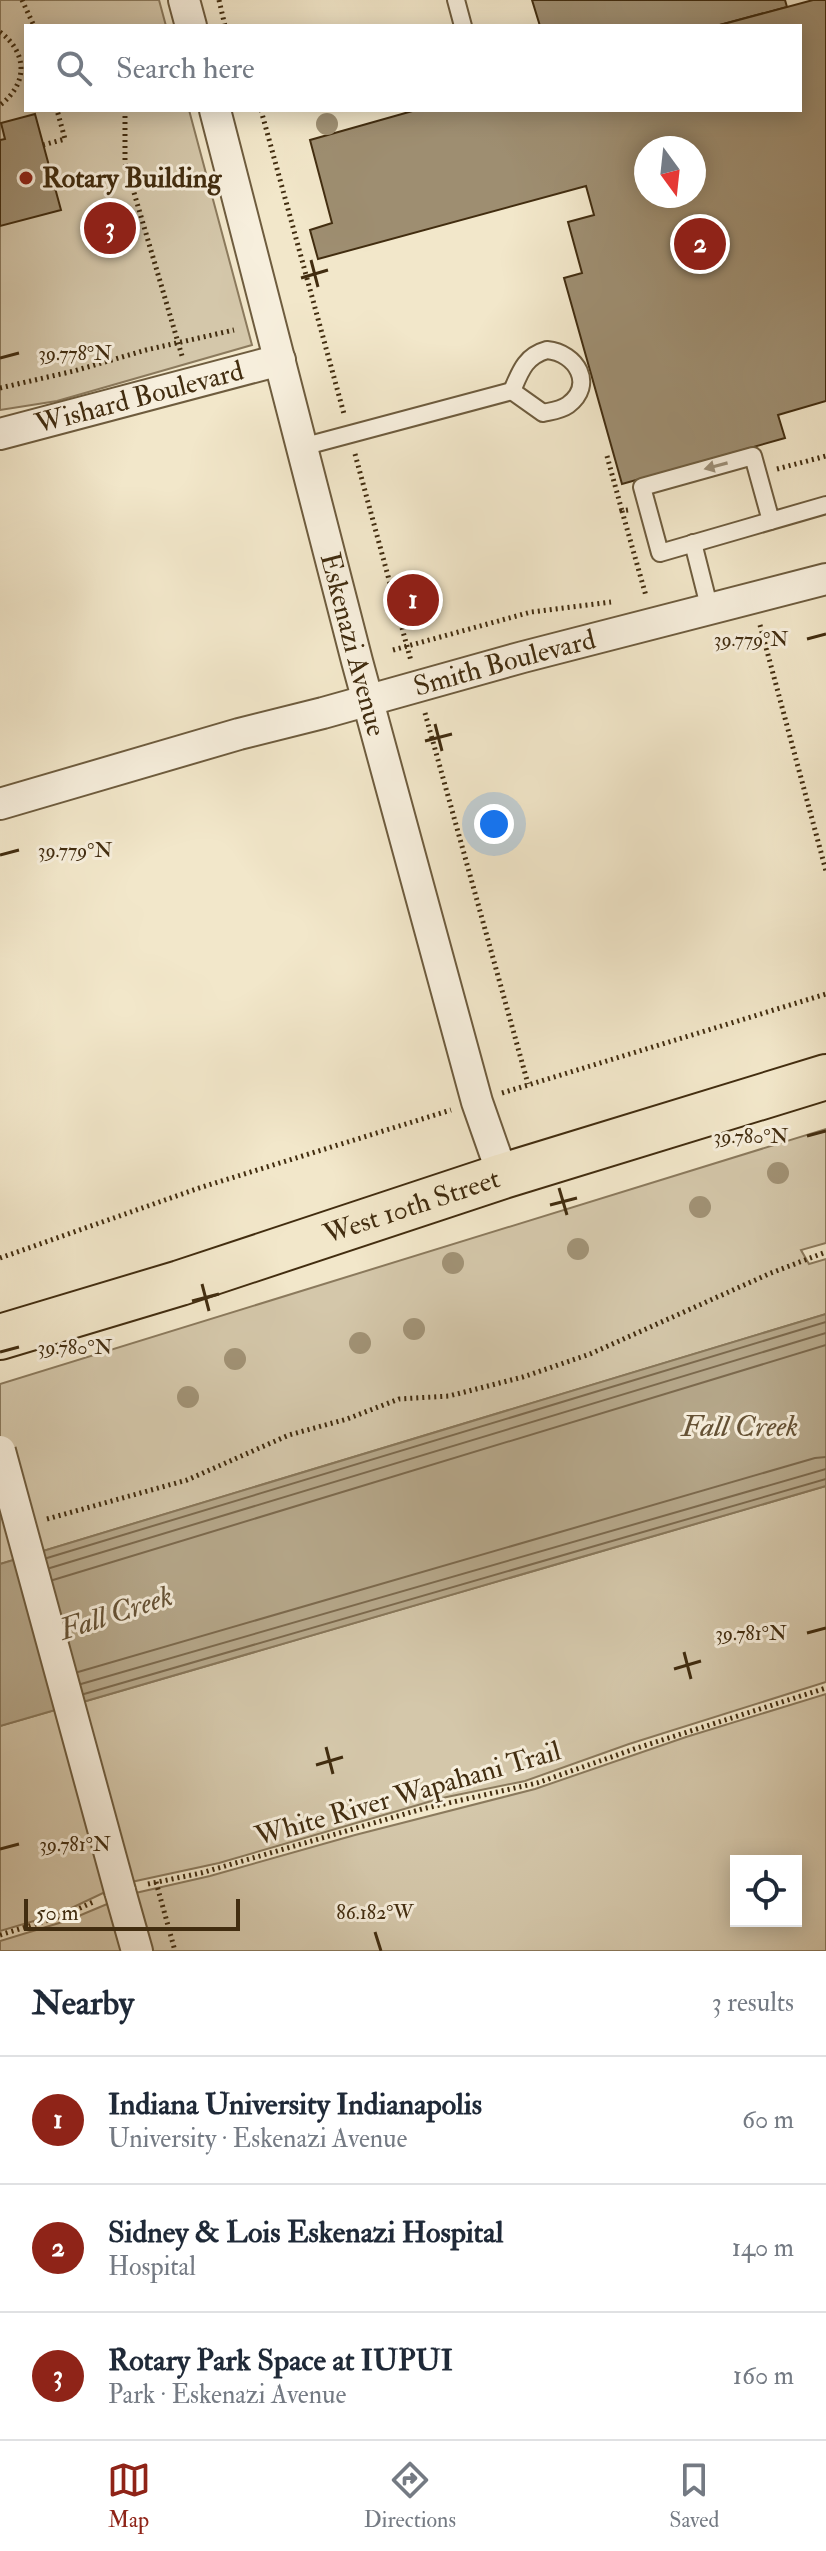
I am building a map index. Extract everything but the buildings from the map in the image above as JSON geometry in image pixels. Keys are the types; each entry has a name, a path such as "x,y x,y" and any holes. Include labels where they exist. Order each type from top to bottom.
{"main road":[{"name":"West 10th Street","path":"0,1337 180,1283 503,1176 826,1077"}],"street":[{"path":"184,0 190,24"},
{"name":"Eskenazi Avenue","path":"216,112 368,700 477,1102 503,1176"},
{"name":"Wishard Boulevard","path":"0,434 280,360"},
{"name":"Smith Boulevard","path":"0,804 368,700 707,596 753,599 826,579"},
{"path":"0,1451 137,1951"}],"lane":[{"path":"456,0 462,24"},
{"path":"547,350 566,355 574,361 578,370 579,389 569,405 560,409 543,413 512,391 522,367 537,353 547,350"},
{"path":"302,447 512,391"},
{"path":"771,521 753,456 642,487 660,553 693,543 771,521 826,505"},
{"path":"693,543 707,596"}],"path":[{"path":"22,0 33,24"},
{"path":"219,0 225,24"},
{"path":"0,32 23,58 21,80 12,97 0,105"},
{"path":"43,145 65,139 58,112"},
{"path":"125,112 125,162 190,384"},
{"path":"262,112 528,1084 826,994"},
{"path":"0,388 234,330"},
{"path":"607,456 646,597"},
{"path":"758,474 826,456"},
{"path":"622,511 647,505"},
{"path":"632,599 707,596"},
{"path":"753,599 826,871"},
{"path":"393,650 531,612 617,601"},
{"path":"0,1258 199,1188 428,1118"},
{"path":"37,1522 187,1480 289,1435 347,1419 399,1399 449,1396 523,1377 590,1354 771,1273 826,1252"},
{"name":"White River Wapahani Trail","path":"0,1935 65,1915 120,1891 243,1862 422,1809 537,1783 826,1688"},
{"path":"156,1882 175,1951"}],"shaded area":[{"path":"0,0 159,0 165,24 24,24 24,112 190,112 252,345 57,401 0,410"},
{"path":"826,1129 826,1243 801,1250 809,1264 826,1259 826,1314 0,1564 0,1384"},
{"path":"826,1486 826,1682 629,1744 525,1781 442,1798 219,1863 122,1884 61,1913 0,1931 0,1726"},
{"path":"826,1694 826,1951 0,1951 0,1941 69,1920 131,1894 210,1876 535,1789 686,1737"}],"water":[{"name":"Fall Creek","path":"826,1314 826,1486 0,1726 0,1564"}],"place":[{"name":"Rotary Building","path":"26,178"},
{"name":"Rotary Park Space at IUPUI","path":"110,228"},
{"name":"Sidney & Lois Eskenazi Hospital","path":"700,244"},
{"name":"Indiana University Indianapolis","path":"413,600"}]}
